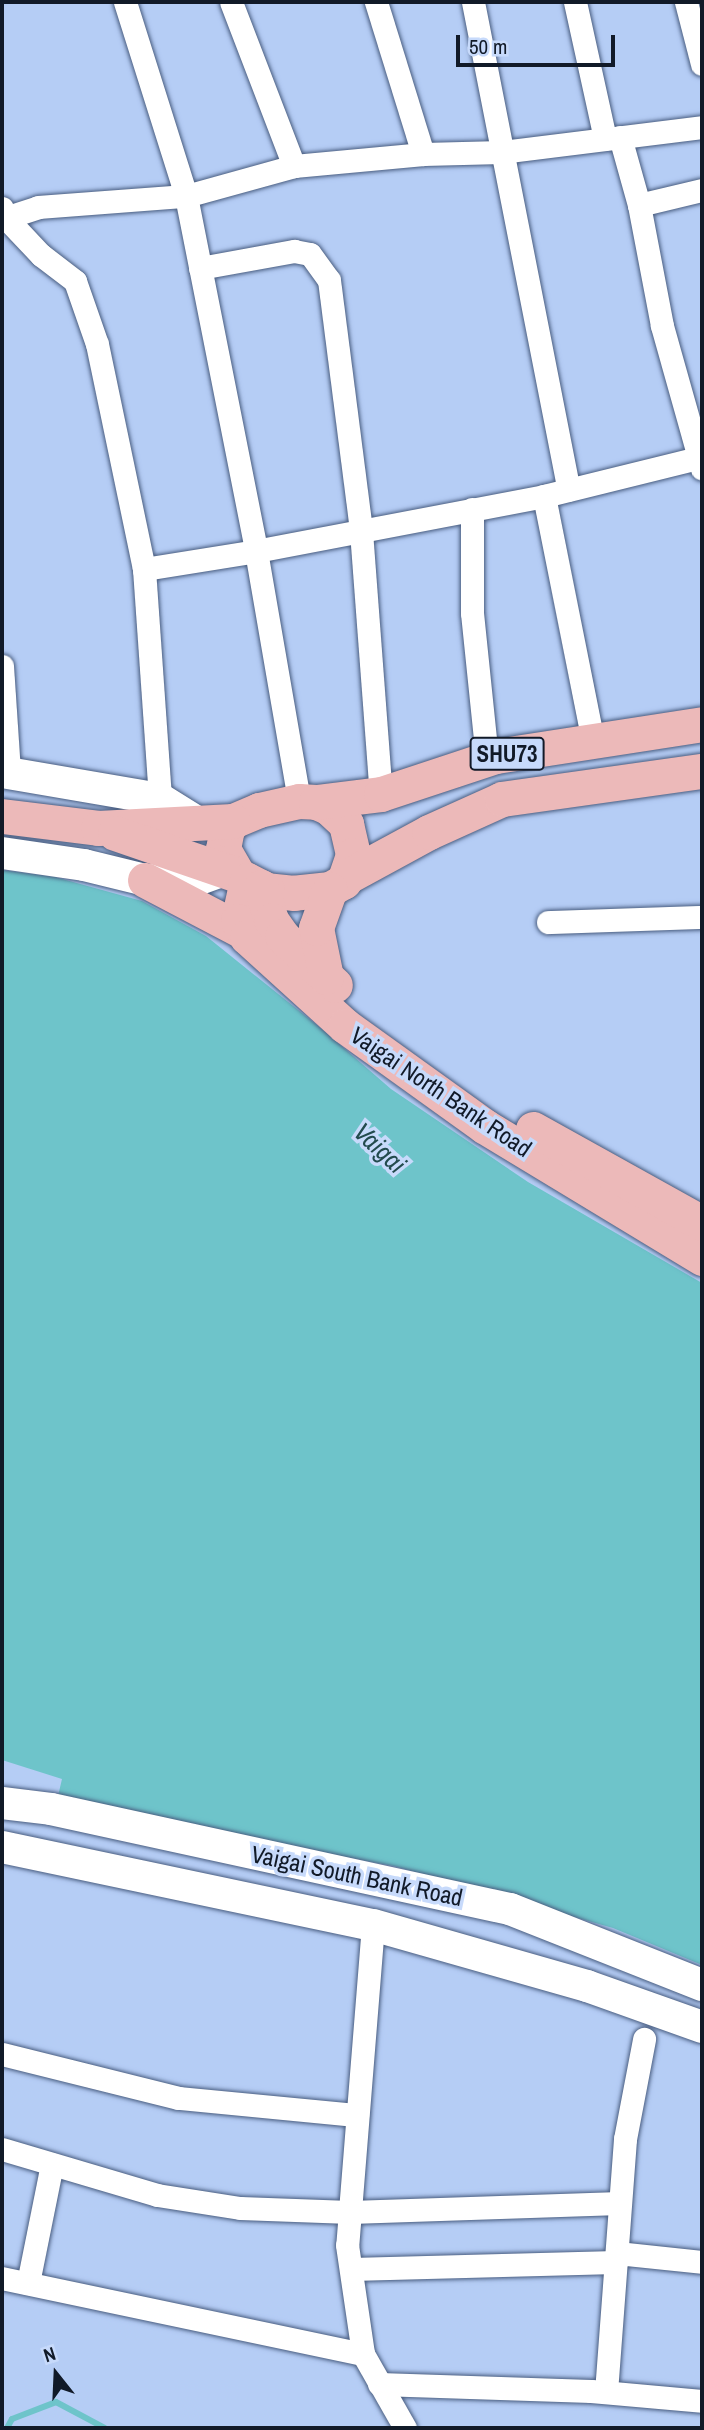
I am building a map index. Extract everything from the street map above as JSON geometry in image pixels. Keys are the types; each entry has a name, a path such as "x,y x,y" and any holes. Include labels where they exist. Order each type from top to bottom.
{"main road":[{"name":"SHU73","path":"2,816 99,828 233,821 259,810 308,801 381,794 487,759 702,724"},
{"name":"SHU73","path":"99,828 294,893 339,882 429,832 502,799 702,771"},
{"path":"308,801 338,814 350,834 353,855 316,928 326,977"},
{"path":"233,821 224,834 223,849 243,878 238,921 244,932"},
{"name":"Vaigai North Bank Road","path":"243,878 282,936 361,1010 501,1111 702,1223"},
{"name":"Vaigai North Bank Road","path":"145,880 244,932 345,1027 484,1126 702,1258"}],"street":[{"path":"125,2 186,196 308,801"},
{"path":"231,2 294,166"},
{"path":"376,2 423,154"},
{"path":"473,2 569,490"},
{"path":"145,569 361,531 700,463 662,326 639,205 613,138 575,2"},
{"path":"685,2 702,64"},
{"path":"3,215 38,207 186,196 294,166 423,154 502,152 702,127"},
{"path":"639,205 702,190"},
{"path":"3,215 41,255 75,281 97,344 145,569 160,799"},
{"path":"200,268 294,251 310,254 321,265 329,280 361,531 381,794"},
{"path":"544,496 593,741"},
{"path":"472,509 472,614 487,759"},
{"path":"2,666 5,772 160,799 197,822"},
{"path":"2,853 84,865 145,880 243,878"},
{"path":"548,922 702,917"},
{"name":"Vaigai South Bank Road","path":"2,1803 51,1809 510,1909 702,1985"},
{"name":"Vaigai South Bank Road","path":"2,1847 373,1925 587,1986 702,2027"},
{"path":"373,1925 347,2245 363,2354 405,2428"},
{"path":"606,2392 625,2139 644,2039"},
{"path":"2,2054 179,2098 357,2115"},
{"path":"2,2149 157,2194 240,2208 350,2212 620,2203"},
{"path":"28,2283 52,2164"},
{"path":"351,2269 616,2258 702,2262"},
{"path":"2,2278 363,2354"},
{"path":"379,2385 606,2392 702,2401"}],"water":[{"name":"Vaigai","path":"2,870 55,877 142,901 206,936 323,1030 391,1089 528,1182 702,1283 702,1965 613,1928 394,1866 257,1841 58,1796 62,1779 2,1760"}],"waterway":[{"path":"7,2428 12,2419 56,2402 105,2428"}]}
